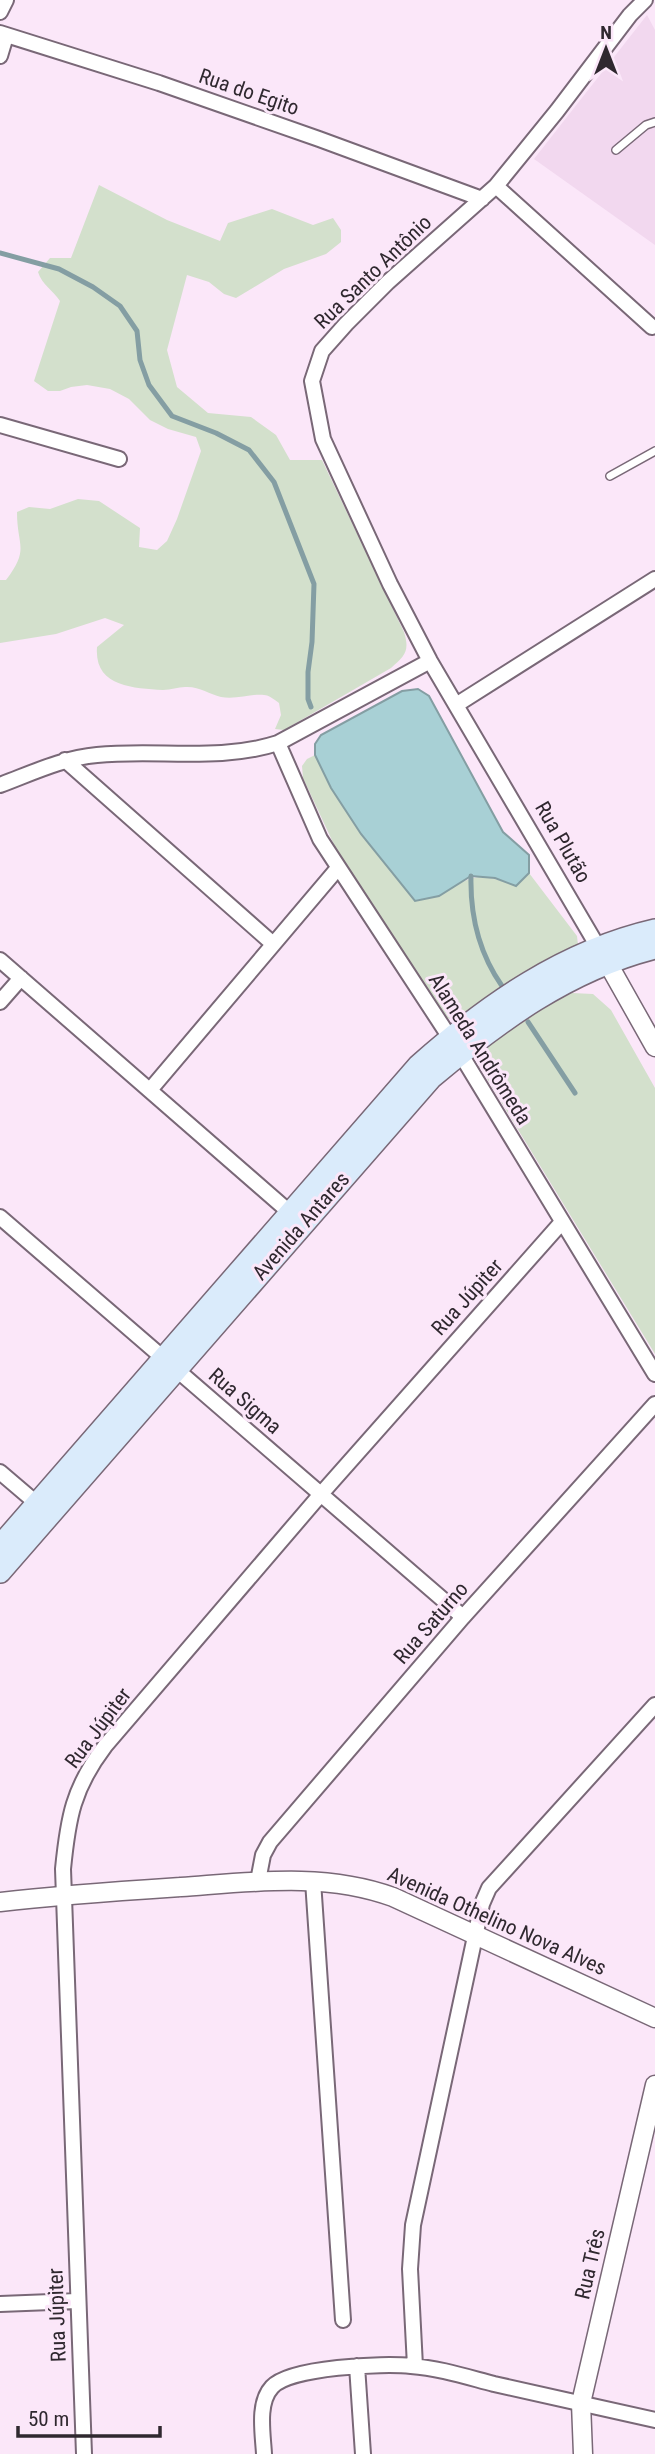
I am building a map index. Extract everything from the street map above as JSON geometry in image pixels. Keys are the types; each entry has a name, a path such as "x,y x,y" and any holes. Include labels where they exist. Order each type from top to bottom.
{"main road":[{"name":"Avenida Antares","path":"0,1572 43,1509 297,1218 419,1065 455,1046 480,1014 522,986 602,955 655,930"},
{"name":"Avenida Antares","path":"602,955 655,948"},
{"name":"Avenida Antares","path":"0,1546 43,1509"}],"street":[{"path":"0,12 6,0"},
{"name":"Rua Santo Antônio","path":"430,661 390,584 323,439 312,381 323,351 346,324 388,282 496,186 630,15 645,0"},
{"path":"0,56 3,35"},
{"name":"Rua do Egito","path":"3,35 159,83 482,199"},
{"path":"496,186 652,327"},
{"path":"0,425 119,460"},
{"path":"456,705 655,579"},
{"path":"0,785 65,760 119,754 242,753 278,743 430,661"},
{"name":"Rua Plutão","path":"430,661 655,1047"},
{"name":"Alameda Andrômeda","path":"278,743 316,830 338,868 455,1046 655,1374"},
{"path":"65,760 272,943"},
{"path":"150,1090 338,868"},
{"path":"0,960 297,1218"},
{"path":"0,1002 21,978"},
{"name":"Rua Sigma","path":"0,1217 463,1617"},
{"name":"Rua Júpiter","path":"83,2454 63,1869 72,1805 93,1762 321,1494 562,1222"},
{"name":"Rua Saturno","path":"258,1881 262,1855 270,1842 463,1617 655,1404"},
{"path":"0,1472 43,1509"},
{"path":"415,2366 410,2269 413,2225 482,1905 489,1888 655,1705"},
{"name":"Avenida Othelino Nova Alves","path":"0,1902 258,1881 313,1881 372,1889 477,1934 655,2018"},
{"path":"313,1881 343,2320"},
{"name":"Avenida Othelino Nova Alves","path":"0,1895 65,1895"},
{"name":"Rua Três","path":"583,2454 581,2403 655,2085"},
{"path":"0,2304 77,2301"},
{"path":"357,2366 363,2454"},
{"path":"264,2454 262,2417 264,2401 271,2388 281,2380 301,2373 357,2366 415,2366 655,2420"}],"lane":[{"path":"616,150 646,125 655,122"},
{"path":"610,476 655,451"}],"shaded area":[{"path":"647,15 655,30 655,245 534,159"},
{"path":"99,185 167,220 220,241 228,223 272,209 313,225 333,218 341,230 341,242 326,254 284,269 236,298 224,294 209,282 187,275 167,350 177,387 208,413 251,417 276,435 290,460 322,460 404,632 405,653 391,668 284,730 275,729 281,715 279,703 266,695 227,698 190,687 163,690 128,686 109,678 98,660 97,647 124,625 105,618 56,634 0,643 0,580 6,580 20,554 17,512 29,507 50,509 78,499 99,501 140,528 139,547 157,550 167,541 177,519 201,451 196,437 168,429 150,420 129,399 110,389 87,385 48,391 34,381 60,301 38,272 50,258 71,258"},
{"path":"418,689 429,696 503,832 529,855 529,873 516,886 495,878 471,876 439,896 415,901 361,834 331,788 315,755 315,744 321,735 402,691"},
{"path":"315,755 331,788 439,896 475,877 492,878 516,886 529,873 577,936 578,945 460,1019 454,1021 443,1016 343,864 303,778 302,766 307,759"},
{"path":"572,993 593,994 611,1010 655,1088 655,1354 478,1064 479,1051 553,1002"}],"waterway":[{"path":"0,253 59,269 93,287 120,306 137,331 140,360 149,385 172,416 216,433 249,450 274,482 314,584 308,672 308,699 311,707"},
{"path":"471,876 477,934 487,961 502,986"},
{"path":"528,1022 575,1093"}]}
